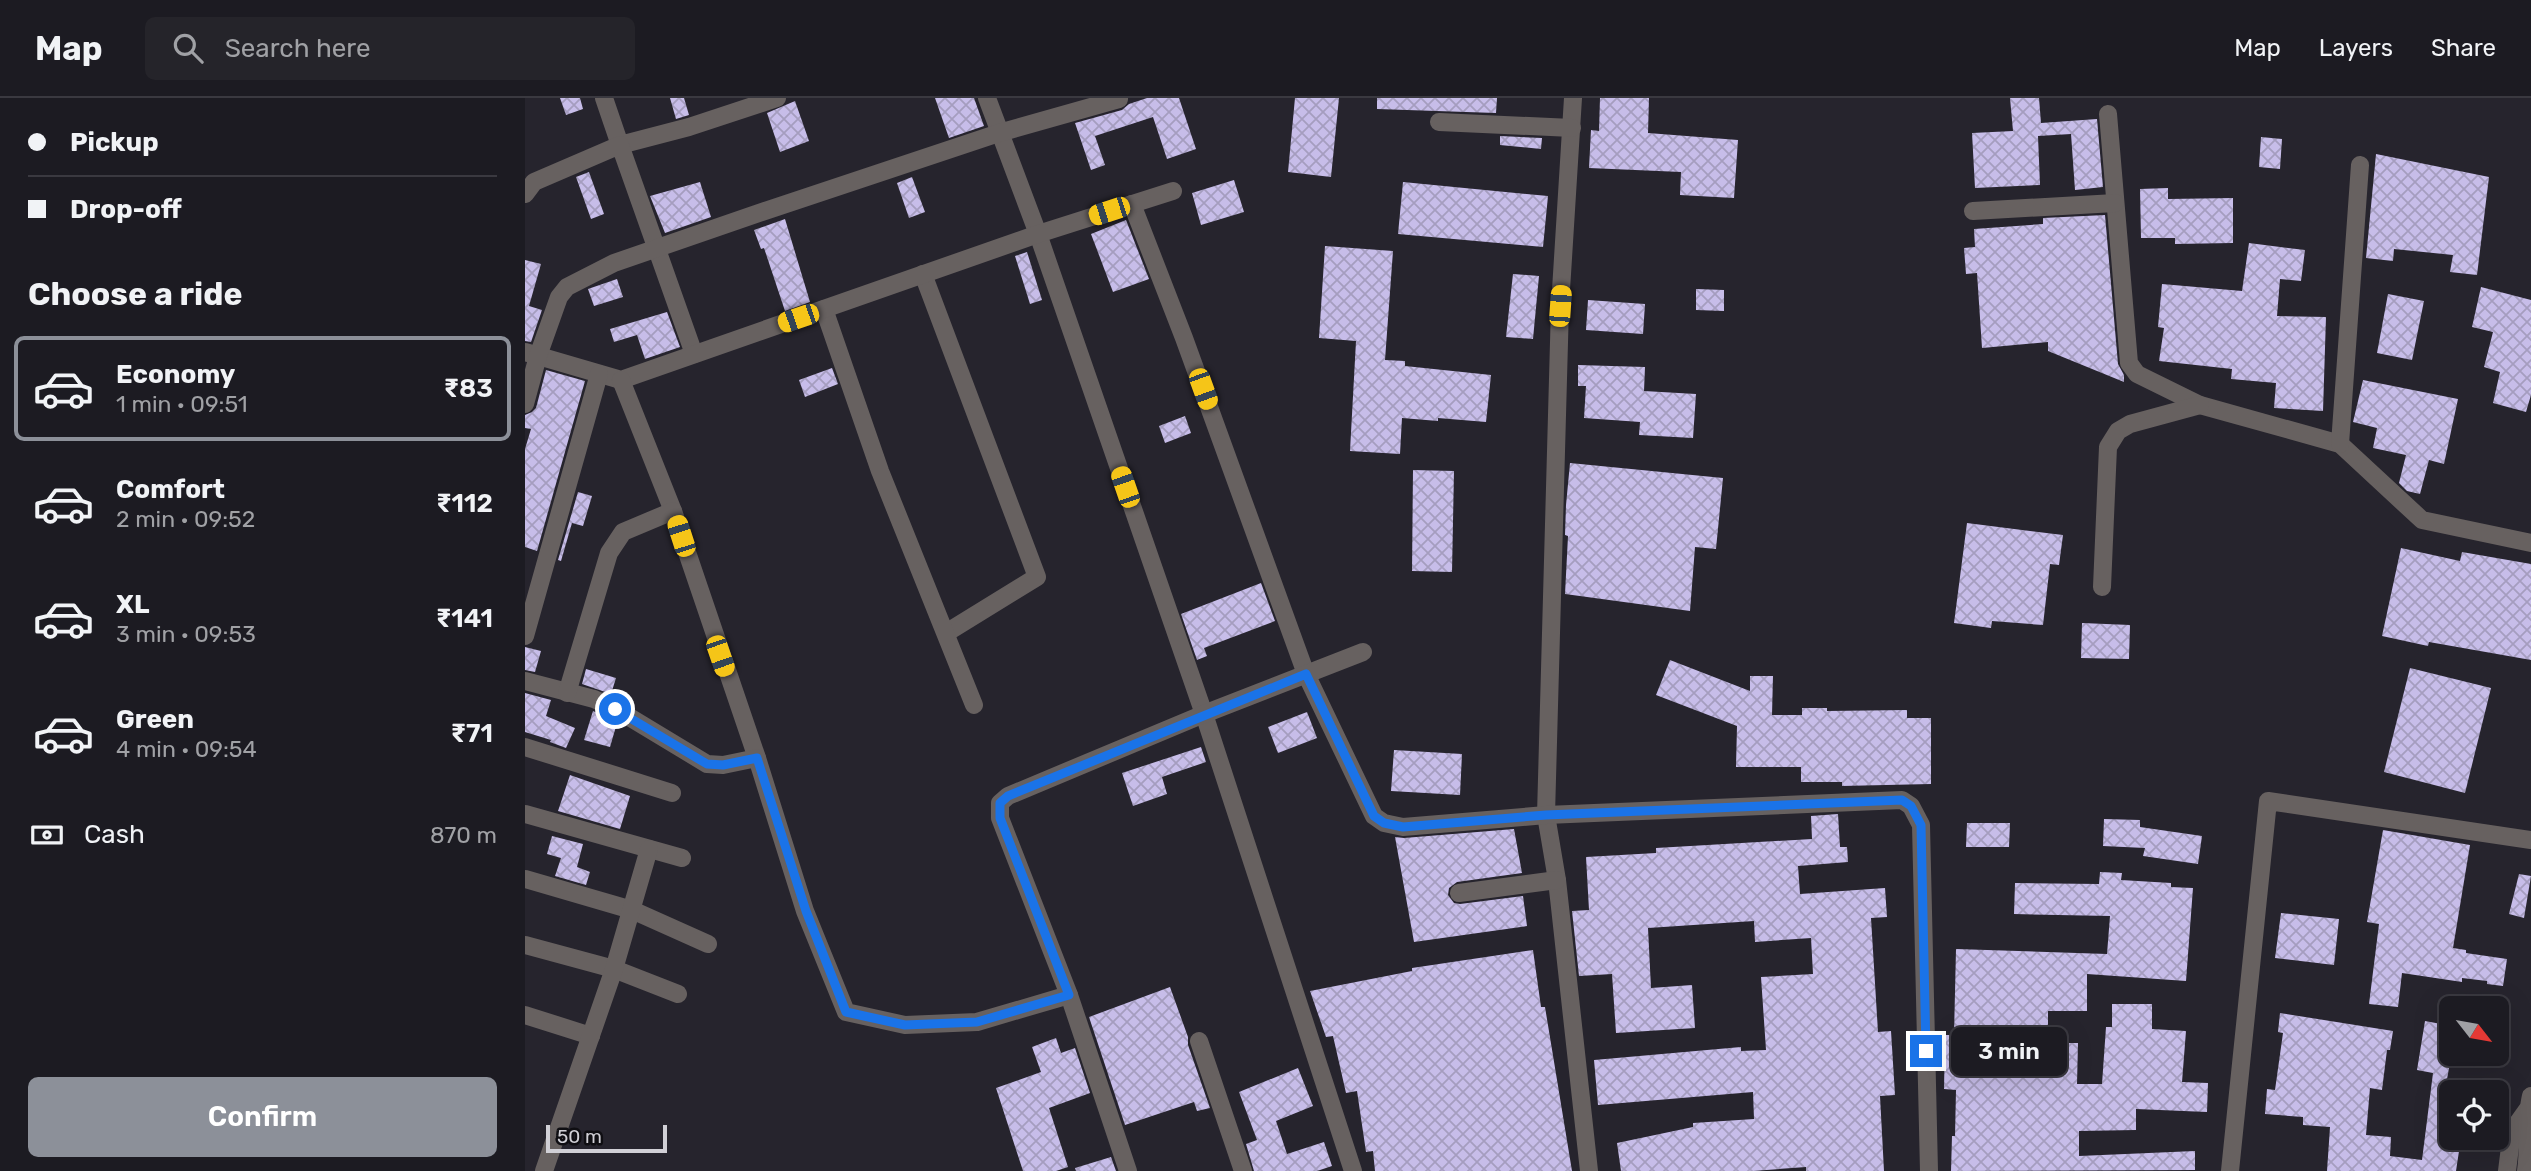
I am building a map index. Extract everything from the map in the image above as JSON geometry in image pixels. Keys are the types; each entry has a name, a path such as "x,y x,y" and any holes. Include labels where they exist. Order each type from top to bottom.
{"street":[{"path":"604,98 694,354"},
{"path":"525,194 534,182 620,145 689,127 776,98"},
{"path":"987,98 1038,234 1204,714 1353,1171"},
{"path":"1573,98 1560,306 1546,815 1557,880 1589,1171"},
{"path":"525,404 531,354 566,287 614,263 658,248 999,133 1119,99"},
{"path":"2108,114 2129,363 2137,374 2200,405 2340,444 2422,520 2531,543"},
{"path":"1439,122 1572,128"},
{"path":"2340,444 2360,165"},
{"path":"531,354 621,380 1038,234 1173,191"},
{"path":"1973,211 2115,203"},
{"path":"1132,204 1184,338 1306,674 1374,816 1384,823 1403,827 1546,815 1902,800 1911,806 1921,825 1930,1171"},
{"path":"923,274 1037,577 946,633"},
{"path":"824,309 880,471 974,705"},
{"path":"525,636 599,373"},
{"path":"621,380 673,512 806,911 846,1012 905,1025 977,1022 1069,995"},
{"path":"2102,587 2108,447 2118,431 2130,424 2200,405"},
{"path":"567,693 609,553 623,532 673,512"},
{"path":"1128,1171 1069,995 1000,818 1000,803 1008,796 1204,714 1363,652"},
{"path":"525,681 594,699 707,764 723,765 757,758"},
{"path":"525,747 672,793"},
{"path":"2230,1171 2268,801 2531,839"},
{"path":"525,814 682,858"},
{"path":"544,1171 614,969 649,849"},
{"path":"525,879 632,910 708,944"},
{"path":"1459,893 1557,880"},
{"path":"525,945 614,969 678,994"},
{"path":"525,1015 590,1036"},
{"path":"1199,1041 1243,1171"},
{"path":"2507,1171 2512,1131 2530,1103"},
{"path":"2526,1171 2530,1141 2530,1103"}],"building":[{"path":"560,98 580,98 583,109 566,115"},
{"path":"670,98 684,98 689,115 676,119"},
{"path":"935,98 974,98 984,126 949,138"},
{"path":"1147,98 1179,98 1196,149 1167,159 1153,117 1095,136 1105,165 1091,170 1075,123 1122,110 1129,104"},
{"path":"1295,98 1339,98 1331,177 1288,172"},
{"path":"1377,98 1497,98 1496,113 1377,109"},
{"path":"1600,98 1649,98 1648,133 1738,140 1734,198 1680,195 1681,172 1589,168 1591,130 1599,131"},
{"path":"2010,98 2039,98 2041,123 2097,119 2103,187 2075,190 2071,134 2038,136 2040,185 1975,188 1972,133 2013,131"},
{"path":"795,101 809,141 780,152 767,113"},
{"path":"1500,136 1542,138 1541,149 1500,145"},
{"path":"2261,137 2282,139 2280,169 2259,167"},
{"path":"2376,154 2489,177 2477,275 2450,272 2453,255 2394,249 2393,261 2366,258"},
{"path":"589,172 604,214 591,219 576,177"},
{"path":"912,177 925,212 909,218 897,183"},
{"path":"1234,180 1244,212 1201,225 1192,193"},
{"path":"700,182 711,217 665,233 650,196"},
{"path":"1403,182 1548,196 1543,247 1398,234"},
{"path":"2168,188 2168,199 2233,198 2233,243 2175,244 2175,238 2141,238 2140,189"},
{"path":"2105,215 2118,364 2124,375 2124,382 2048,351 2048,342 1982,348 1977,273 1966,274 1964,248 1975,247 1974,229 2043,224 2043,218"},
{"path":"785,219 810,302 785,311 764,248 761,249 754,230"},
{"path":"1126,220 1149,279 1113,292 1091,234"},
{"path":"2249,243 2305,250 2301,281 2280,279 2277,316 2326,317 2323,411 2274,408 2276,383 2231,379 2232,369 2159,361 2164,328 2158,327 2162,284 2242,291"},
{"path":"1325,246 1393,251 1385,360 1405,361 1405,366 1491,375 1486,422 1402,418 1400,454 1350,451 1356,341 1319,338"},
{"path":"1027,252 1042,300 1030,304 1015,256"},
{"path":"525,260 541,264 529,306 542,310 531,342 525,341"},
{"path":"1513,274 1539,276 1533,339 1506,337"},
{"path":"617,279 623,297 594,306 588,289"},
{"path":"2481,287 2531,300 2531,395 2526,412 2493,403 2500,372 2484,367 2493,332 2472,327"},
{"path":"1696,289 1724,290 1724,311 1696,310"},
{"path":"2388,294 2424,301 2412,360 2377,353"},
{"path":"1588,300 1645,304 1643,334 1586,330"},
{"path":"667,312 680,347 645,359 637,335 614,342 610,329"},
{"path":"1578,365 1645,367 1644,391 1696,394 1693,438 1639,435 1640,422 1584,418 1586,386 1578,386"},
{"path":"832,368 838,384 805,397 799,380"},
{"path":"546,370 585,381 537,551 525,547 525,449 531,429 525,428 525,415 536,408"},
{"path":"2363,380 2458,399 2444,464 2429,460 2420,494 2407,491 2399,483 2406,455 2373,448 2377,428 2353,422"},
{"path":"1185,416 1191,433 1165,443 1159,426"},
{"path":"1570,463 1723,478 1716,549 1695,547 1690,611 1565,594 1568,536 1565,535 1566,505"},
{"path":"1413,470 1454,471 1452,572 1412,571"},
{"path":"578,492 592,496 583,526 572,523 561,561 558,560"},
{"path":"1967,523 2063,535 2059,565 2050,564 2043,625 1992,621 1991,628 1954,623"},
{"path":"2401,548 2460,561 2462,552 2531,564 2531,660 2429,642 2428,646 2382,636"},
{"path":"1261,583 1275,621 1204,648 1207,656 1197,660 1181,614"},
{"path":"2082,623 2130,625 2129,659 2081,658"},
{"path":"525,647 541,651 535,672 525,670"},
{"path":"1670,660 1750,691 1750,676 1773,676 1772,715 1802,715 1802,708 1827,708 1827,711 1907,710 1907,718 1931,718 1931,784 1842,786 1842,782 1801,782 1801,767 1736,767 1737,726 1656,695"},
{"path":"2410,668 2491,688 2465,793 2384,772"},
{"path":"586,669 616,678 611,694 582,684"},
{"path":"525,693 551,700 546,716 575,728 566,748 525,732"},
{"path":"593,711 617,723 610,747 584,740"},
{"path":"1307,712 1317,738 1278,753 1268,727"},
{"path":"1201,747 1206,762 1162,777 1167,794 1133,806 1122,773"},
{"path":"1394,750 1462,754 1460,795 1391,791"},
{"path":"570,775 630,796 620,829 558,811"},
{"path":"1838,814 1840,847 1847,847 1848,862 1798,866 1800,894 1885,888 1887,917 1871,918 1878,1032 1891,1031 1895,1095 1880,1096 1884,1171 1806,1171 1806,1167 1753,1171 1621,1171 1617,1143 1693,1127 1693,1123 1754,1119 1753,1092 1598,1105 1594,1060 1741,1047 1741,1051 1766,1050 1761,977 1813,974 1811,938 1755,942 1754,921 1648,928 1651,988 1692,985 1695,1028 1616,1033 1612,974 1579,976 1572,911 1589,910 1586,857 1656,853 1656,848 1812,839 1811,816"},
{"path":"2104,819 2140,820 2140,827 2202,836 2198,864 2143,856 2145,848 2103,846"},
{"path":"1967,823 2010,823 2009,847 1966,847"},
{"path":"1514,829 1522,873 1457,882 1449,888 1448,895 1454,903 1460,904 1523,896 1527,926 1414,942 1395,837"},
{"path":"2383,830 2470,845 2453,948 2466,950 2466,953 2507,959 2503,986 2487,984 2487,981 2462,978 2462,982 2402,973 2398,1007 2369,1004 2379,924 2367,922"},
{"path":"552,836 583,844 577,867 590,872 586,885 555,876 561,858 547,854"},
{"path":"2100,872 2122,873 2121,880 2171,883 2171,887 2193,888 2186,981 2087,974 2087,1011 2048,1011 2048,1043 2078,1043 2077,1084 2102,1084 2106,1027 2112,1027 2112,1004 2152,1004 2152,1029 2186,1031 2182,1082 2208,1083 2207,1112 2136,1109 2136,1130 2079,1131 2079,1156 2195,1151 2195,1170 1951,1171 1956,1090 1944,1089 1945,1035 1954,1035 1956,949 2107,954 2110,916 2014,914 2015,883 2099,884"},
{"path":"2519,874 2531,876 2524,918 2509,914"},
{"path":"2281,913 2339,919 2334,965 2275,958"},
{"path":"1533,950 1572,1171 1375,1171 1373,1151 1366,1152 1357,1091 1346,1093 1333,1036 1326,1037 1310,991 1412,971 1412,968"},
{"path":"1170,987 1210,1108 1197,1111 1194,1102 1125,1125 1089,1017"},
{"path":"2280,1013 2393,1031 2390,1050 2387,1050 2382,1090 2370,1088 2366,1135 2391,1137 2390,1156 2422,1160 2433,1073 2417,1070 2425,1021 2439,1024 2439,1066 2450,1066 2447,1079 2455,1080 2439,1080 2439,1150 2459,1150 2456,1171 2327,1171 2330,1127 2303,1125 2303,1117 2265,1114 2267,1089 2275,1090 2283,1033 2278,1032"},
{"path":"1056,1038 1061,1053 1075,1048 1090,1093 1049,1108 1068,1167 1056,1171 1023,1171 996,1088 1041,1072 1032,1047"},
{"path":"1298,1068 1313,1106 1276,1121 1287,1154 1324,1142 1332,1166 1317,1171 1254,1171 1246,1144 1257,1140 1239,1092"},
{"path":"1111,1157 1116,1171 1076,1171 1075,1168"}],"route":[{"path":"615,709 707,764 723,765 757,758 806,911 846,1012 905,1025 977,1022 1069,995 1000,818 1000,803 1008,796 1306,674 1374,816 1384,823 1403,827 1546,815 1902,800 1911,806 1921,825 1926,1051"}]}
